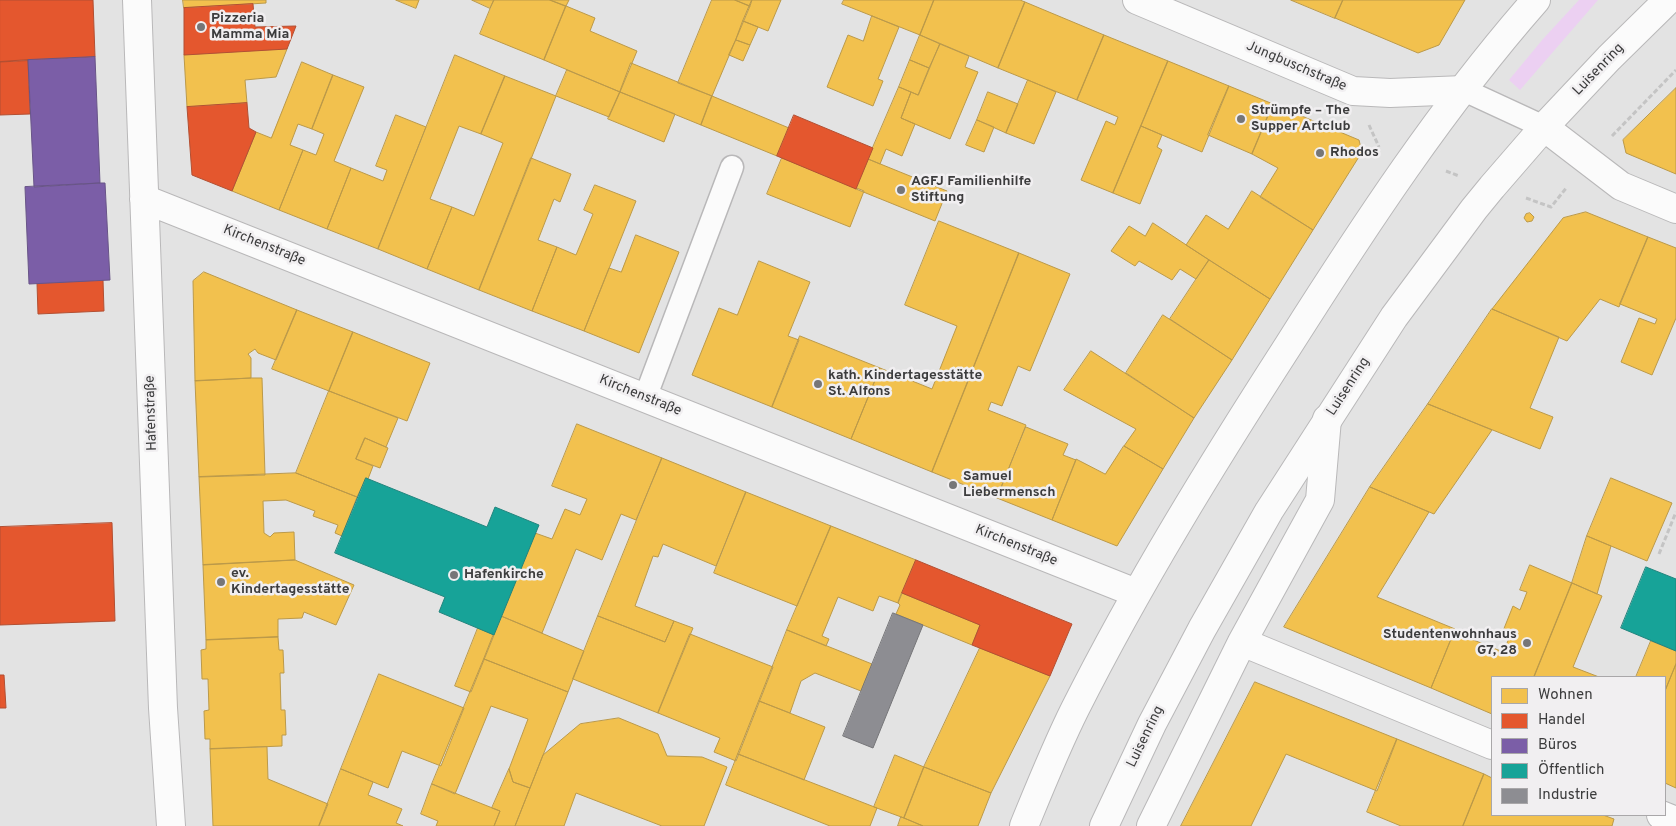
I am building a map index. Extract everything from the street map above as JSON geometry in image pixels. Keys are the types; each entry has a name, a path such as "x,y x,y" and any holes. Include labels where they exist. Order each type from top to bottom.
{"street":[{"name":"Hafenstraße","path":"137,0 163,708 170,826"},
{"name":"Jungbuschstraße","path":"1137,0 1353,91 1390,93 1464,90"},
{"path":"1024,826 1074,712 1136,593 1253,400 1337,268 1410,160 1536,0"},
{"name":"Luisenring","path":"1107,820 1152,724 1202,629 1269,511 1394,317 1474,209 1544,128 1609,58 1668,0"},
{"path":"1544,128 1621,186 1676,209"},
{"name":"Kirchenstraße","path":"144,199 1136,593"},
{"path":"1151,826 1242,642 1320,500 1327,419"},
{"path":"1242,642 1491,745"},
{"path":"1664,816 1676,821"}],"lane":[{"path":"1464,90 1544,128"},
{"path":"644,398 732,167"}],"path":[{"path":"1588,161 1676,70"},
{"path":"1659,554 1676,512"}],"shaded area":[{"path":"1579,0 1598,0 1520,90 1509,80"}],"building: Wohnen":[{"path":"183,0 266,0 266,3 184,8"},
{"path":"396,0 419,0 416,8"},
{"path":"472,0 494,0 490,8"},
{"path":"494,0 550,0 566,6 544,60 480,34"},
{"path":"550,0 569,0 566,6"},
{"path":"712,0 735,0 750,6 712,96 678,83"},
{"path":"735,0 752,0 750,6"},
{"path":"752,0 781,0 768,31 743,21"},
{"path":"844,0 934,0 920,35 842,4"},
{"path":"934,0 1020,0 1025,2 998,68 920,35"},
{"path":"1291,0 1343,0 1335,18"},
{"path":"1343,0 1465,0 1439,45 1418,53 1335,18"},
{"path":"1025,2 1104,35 1077,100 998,68"},
{"path":"566,6 595,18 590,31 637,51 620,92 544,60"},
{"path":"872,16 899,27 878,79 883,81 873,106 827,87 848,35 863,41"},
{"path":"743,21 758,27 750,45 736,40"},
{"path":"920,35 940,44 929,68 910,60"},
{"path":"1104,35 1168,61 1113,193 1081,180 1106,121 1115,125 1118,117 1077,100"},
{"path":"736,40 750,45 743,61 729,55"},
{"path":"940,44 969,56 965,67 978,72 950,139 901,118 911,92 918,95"},
{"path":"287,49 276,77 245,80 247,103 187,107 184,55"},
{"path":"455,55 505,76 481,134 459,126 430,199 452,207 427,269 378,249"},
{"path":"910,60 929,68 918,95 899,87"},
{"path":"1168,61 1229,86 1202,152 1141,126"},
{"path":"302,62 333,75 312,129 298,124 290,145 303,150 279,210 232,191 256,132 271,138"},
{"path":"631,63 712,96 701,125 620,92"},
{"path":"567,70 620,92 609,117 556,96"},
{"path":"333,75 364,87 334,161 351,168 327,229 279,210 303,150 316,155 324,134 312,129"},
{"path":"505,76 556,96 479,290 427,269 452,207 474,216 503,143 481,134"},
{"path":"1028,80 1056,92 1034,144 1006,133"},
{"path":"1229,86 1273,104 1252,154 1208,135"},
{"path":"899,87 911,92 901,118 915,124 902,156 886,149 880,164 868,159"},
{"path":"1676,88 1676,174 1626,153 1623,140"},
{"path":"620,92 675,114 664,142 608,119"},
{"path":"988,92 1018,104 1006,133 977,120"},
{"path":"712,96 789,128 777,156 701,125"},
{"path":"1273,104 1359,140 1362,152 1313,230 1260,197 1278,168 1252,154"},
{"path":"396,115 426,127 378,249 327,229 351,168 383,181 387,170 376,166"},
{"path":"977,120 994,127 984,152 966,145"},
{"path":"1141,126 1162,135 1157,147 1162,150 1140,204 1113,193"},
{"path":"531,158 571,174 560,202 554,199 538,240 557,247 532,311 479,290"},
{"path":"782,158 864,191 850,227 767,194"},
{"name":"AGFJ Familienhilfe Stiftung","path":"868,159 947,191 935,221 856,189"},
{"path":"595,185 636,201 584,331 532,311 557,247 576,255 593,214 584,210"},
{"path":"1252,191 1313,230 1270,299 1186,245 1206,215 1228,229"},
{"path":"1586,212 1648,237 1619,307 1600,299 1567,341 1492,309 1563,218"},
{"path":"1530,213 1534,217 1532,221 1527,222 1524,218 1526,214"},
{"path":"939,221 1019,253 932,472 851,439 880,368 932,389 957,326 905,305"},
{"path":"1153,223 1209,260 1196,279 1180,269 1172,280 1139,261 1135,266 1111,251 1129,226 1145,236"},
{"path":"636,235 679,252 639,353 584,331 609,268 621,272"},
{"path":"1648,237 1676,248 1676,318 1652,375 1621,362 1639,318 1655,324 1657,319 1620,304"},
{"path":"1019,253 1070,274 1030,371 1018,366 1002,406 991,402 988,410 1026,425 997,498 932,472"},
{"path":"1209,260 1270,299 1232,360 1170,319"},
{"path":"759,261 810,282 788,336 799,340 772,407 692,375 719,308 737,315"},
{"path":"204,272 297,310 276,360 258,353 255,349 248,354 251,358 251,378 195,381 193,281"},
{"path":"1492,309 1559,337 1530,408 1553,417 1540,449 1428,404"},
{"path":"297,310 353,332 329,391 272,369"},
{"path":"1163,315 1232,360 1194,418 1126,373"},
{"path":"353,332 430,363 407,421 329,391"},
{"path":"800,336 880,368 851,439 772,407"},
{"path":"1091,351 1194,418 1163,469 1124,446 1136,429 1064,390"},
{"path":"262,378 265,475 199,477 195,381"},
{"path":"329,391 398,418 386,447 365,438 356,459 373,466 368,479 366,478 357,497 296,473"},
{"path":"1428,404 1492,430 1434,514 1370,487"},
{"path":"577,424 662,458 636,520 621,514 602,560 576,549 542,633 501,616 535,533 552,539 565,509 580,515 587,499 552,486"},
{"path":"1026,427 1068,444 1063,455 1076,460 1052,520 997,498"},
{"path":"365,438 388,448 380,468 356,459"},
{"path":"1124,446 1163,469 1117,546 1052,520 1076,459 1105,474"},
{"path":"662,458 746,492 716,566 663,544 658,557 653,556 635,606 674,621 665,642 598,616"},
{"path":"296,473 357,497 342,536 335,533 338,525 313,516 315,511 286,500 263,501 264,533 270,537 274,533 294,532 295,560 203,565 199,477"},
{"path":"1611,478 1672,503 1647,561 1587,536"},
{"path":"1370,487 1429,512 1377,597 1455,629 1431,688 1284,627"},
{"path":"746,492 831,526 797,606 714,573"},
{"path":"831,526 916,560 898,603 879,596 873,611 838,597 822,636 829,639 826,646 787,630"},
{"path":"1587,536 1611,546 1597,594 1572,583"},
{"path":"295,560 354,585 336,625 304,612 302,618 278,619 278,637 206,640 203,565"},
{"name":"Studentenwohnhaus G7, 28","path":"1530,565 1572,583 1534,676 1491,676 1491,714 1431,688 1454,632 1503,652 1511,634 1503,631 1513,606 1520,610 1527,592 1520,590"},
{"path":"1572,583 1602,596 1573,667 1596,676 1534,676"},
{"path":"902,593 980,625 972,645 896,614"},
{"path":"501,616 584,651 568,692 484,659"},
{"path":"598,616 665,642 674,621 693,628 658,713 573,679"},
{"path":"478,628 494,635 471,692 455,686"},
{"path":"787,630 872,664 861,691 815,673 801,681 790,713 759,701"},
{"path":"690,634 773,667 736,761 714,752 720,738 658,713"},
{"path":"278,637 279,650 283,650 284,673 280,673 281,710 285,710 286,735 282,735 282,746 210,749 210,739 205,739 204,711 209,710 208,679 202,679 201,650 206,649 206,640"},
{"path":"1651,641 1676,651 1676,664 1666,689 1666,676 1636,676"},
{"path":"980,648 1050,676 991,793 924,767"},
{"path":"484,659 568,692 530,788 513,782 509,769 528,719 491,706 455,794 432,784"},
{"path":"1676,664 1676,788 1666,783 1666,689"},
{"path":"379,674 464,708 441,766 402,751 388,788 341,769"},
{"path":"1255,682 1397,739 1377,791 1286,754 1251,826 1181,826"},
{"path":"759,701 825,727 804,780 738,754"},
{"path":"619,718 658,734 667,756 702,757 727,767 704,826 662,826 576,793 564,826 515,826 543,755 580,724"},
{"path":"1397,739 1484,774 1463,826 1401,826 1367,812"},
{"path":"267,747 268,779 328,804 319,826 213,826 210,749"},
{"path":"738,754 877,808 870,826 830,826 726,785"},
{"path":"895,755 924,767 904,818 874,807"},
{"path":"924,767 991,793 978,826 923,826 904,818"},
{"path":"341,769 373,782 368,795 402,809 396,823 403,826 319,826"},
{"path":"509,769 513,782 530,788 515,826 494,826 500,811 492,808"},
{"path":"1484,774 1491,778 1491,816 1606,816 1614,819 1612,826 1463,826"},
{"path":"432,784 500,811 494,826 436,826 438,821 421,814"},
{"path":"901,817 904,818 923,826 898,826"}],"building: Handel":[{"path":"0,0 93,0 95,57 0,62"},
{"path":"253,4 255,27 296,26 287,49 184,55 184,8"},
{"path":"28,60 30,114 0,115 0,62"},
{"path":"247,103 249,128 256,132 232,191 192,175 187,107"},
{"path":"794,115 873,148 856,189 777,156"},
{"path":"103,280 104,311 38,314 37,283"},
{"path":"112,523 115,621 0,625 0,527"},
{"path":"916,560 1072,624 1050,676 972,645 980,625 902,593"},
{"path":"0,675 4,675 6,708 0,708"}],"building: Büros":[{"path":"95,57 100,183 34,187 28,60"},
{"path":"105,183 110,280 29,284 25,187"}],"building: Öffentlich":[{"name":"Hafenkirche","path":"366,478 487,527 495,507 539,525 494,635 439,612 445,597 335,553"},
{"path":"1646,567 1676,579 1676,651 1621,628"}],"building: Industrie":[{"path":"893,613 923,625 873,748 843,736"}],"place":[{"name":"Pizzeria Mamma Mia","path":"201,27"},
{"name":"Strümpfe – The Supper Artclub","path":"1241,119"},
{"name":"Rhodos","path":"1320,153"},
{"name":"AGFJ Familienhilfe Stiftung","path":"901,190"},
{"name":"kath. Kindertagesstätte St. Alfons","path":"818,384"},
{"name":"Samuel Liebermensch","path":"953,485"},
{"name":"Hafenkirche","path":"454,575"},
{"name":"ev. Kindertagesstätte","path":"221,582"},
{"name":"Studentenwohnhaus G7, 28","path":"1527,643"}]}
